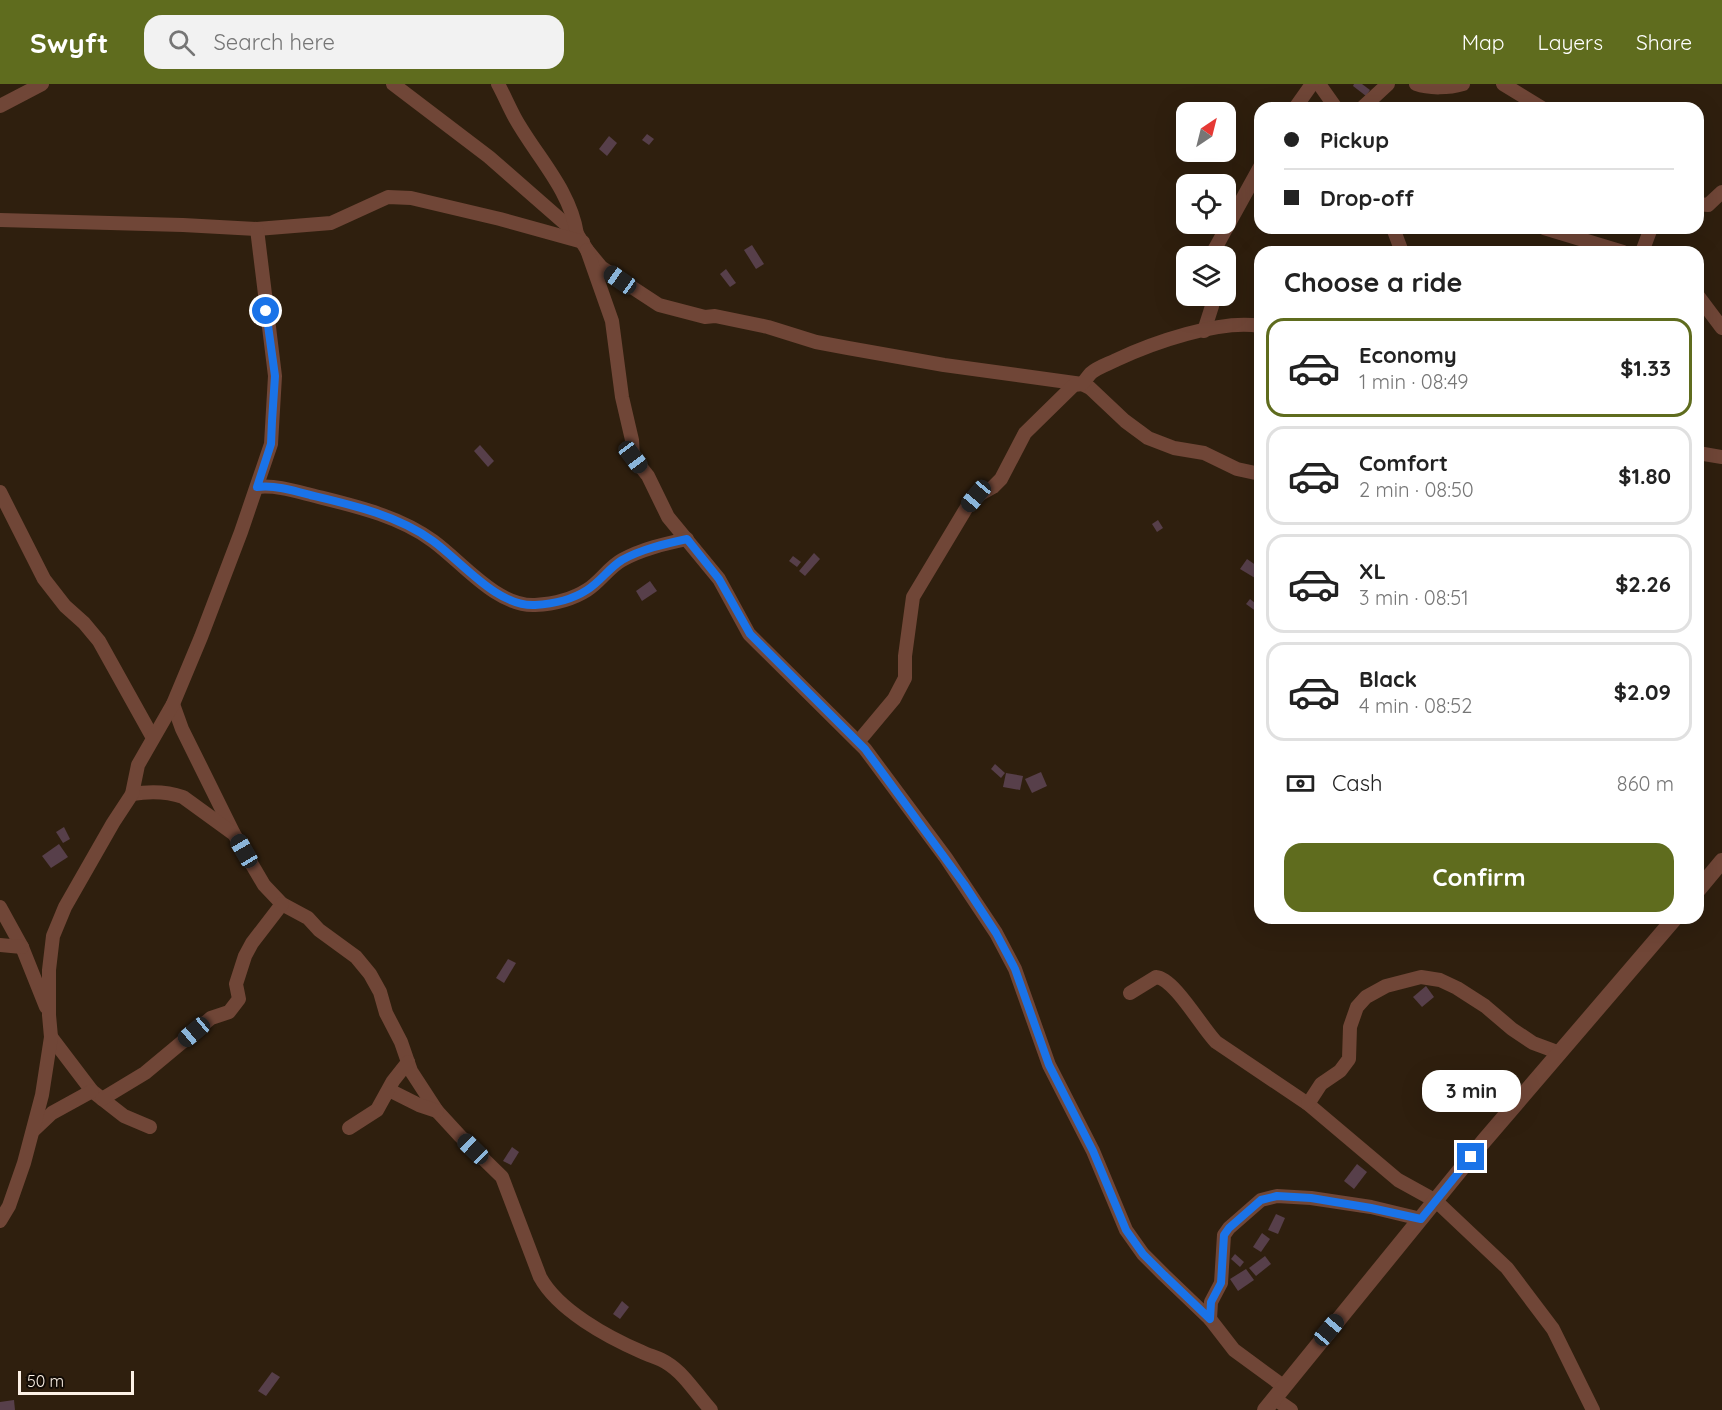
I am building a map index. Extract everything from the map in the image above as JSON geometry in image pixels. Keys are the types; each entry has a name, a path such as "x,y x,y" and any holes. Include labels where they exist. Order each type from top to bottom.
{"street":[{"path":"0,106 42,84"},
{"path":"393,84 489,157 582,242 601,267 659,305 705,317 715,316 768,327 816,342 848,348 1082,384 1090,388 1125,421 1148,438 1174,448 1204,453 1237,469 1254,473"},
{"path":"498,84 514,117 551,170 575,223 612,321 633,457 648,476 668,517 719,579 758,644 858,742 946,858 996,933 1015,969 1049,1065 1093,1151 1126,1230 1143,1254 1210,1319 1274,1398 1291,1410"},
{"path":"1299,102 1312,84"},
{"path":"1319,84 1332,102"},
{"path":"1368,102 1388,84"},
{"path":"1416,84 1434,87 1454,87 1463,84"},
{"path":"1503,84 1532,102"},
{"path":"1217,246 1254,178"},
{"path":"1704,205 1708,205 1722,192"},
{"path":"0,220 257,229 331,223 388,196 411,198 500,219 582,242"},
{"path":"0,1221 9,1206 33,1132 42,1095 51,1037 49,970 53,936 65,907 132,794 138,765 173,704 201,638 271,444 275,376 257,229"},
{"path":"1564,234 1603,246"},
{"path":"1704,304 1722,328"},
{"path":"1204,331 1210,306"},
{"path":"858,742 894,699 905,678 905,656 913,597 967,507 976,496 993,487 1001,478 1031,425 1074,385 1082,384 1090,373 1124,357 1169,339 1241,324 1254,325"},
{"path":"1704,454 1722,457"},
{"path":"257,487 271,485 347,504 400,522 433,541 456,562 494,590 520,605 561,602 587,590 620,561 653,546 687,539"},
{"path":"0,492 44,579 65,606 99,641 153,738"},
{"path":"173,704 182,729 234,834 264,885 282,904 308,918 356,957 370,974 380,992 386,1013 401,1042 408,1062 437,1111 502,1177 540,1277 548,1291 581,1318 628,1345 668,1364 711,1410"},
{"path":"132,794 149,791 173,793 183,797 234,834"},
{"path":"1704,884 1722,861"},
{"path":"33,1132 52,1113 145,1073 210,1018 230,1011 239,999 236,984 245,956 252,943 282,904"},
{"path":"0,907 22,947 49,1015"},
{"path":"1274,1398 1483,1142 1670,924"},
{"path":"0,945 22,947"},
{"path":"1130,993 1156,977 1169,982 1216,1042 1308,1104 1398,1180 1436,1201 1507,1269 1553,1329 1593,1410"},
{"path":"1308,1104 1321,1084 1340,1071 1349,1059 1350,1027 1357,1007 1366,997 1386,986 1421,977 1440,981 1456,988 1485,1006 1533,1043 1560,1053"},
{"path":"51,1037 97,1095 124,1116 150,1127"},
{"path":"349,1128 377,1110 408,1062"},
{"path":"389,1090 437,1111"},
{"path":"1210,1319 1211,1302 1221,1283 1224,1235 1261,1200 1277,1196 1311,1198 1421,1219"}],"building":[{"path":"1362,84 1370,90 1366,96 1353,86"},
{"path":"647,134 654,139 649,145 642,140"},
{"path":"609,136 617,143 607,156 599,149"},
{"path":"752,245 764,264 756,269 744,250"},
{"path":"726,269 736,283 730,287 720,274"},
{"path":"480,445 494,461 488,467 474,451"},
{"path":"1158,520 1163,528 1157,532 1152,524"},
{"path":"814,553 820,559 805,576 799,571"},
{"path":"793,556 801,562 797,567 789,561"},
{"path":"1247,559 1254,564 1254,577 1240,569"},
{"path":"650,581 657,591 642,601 636,591"},
{"path":"1250,599 1254,602 1254,610 1246,604"},
{"path":"995,764 1005,773 1001,778 991,769"},
{"path":"1041,772 1047,786 1032,793 1025,779"},
{"path":"1006,773 1023,776 1020,790 1003,787"},
{"path":"64,827 70,839 63,843 56,832"},
{"path":"59,844 68,857 51,868 42,856"},
{"path":"508,959 516,963 504,983 496,978"},
{"path":"1426,986 1434,997 1422,1007 1413,997"},
{"path":"512,1147 519,1152 511,1165 503,1161"},
{"path":"1357,1164 1367,1172 1354,1189 1344,1181"},
{"path":"1276,1214 1285,1218 1278,1234 1268,1230"},
{"path":"1262,1233 1270,1239 1261,1252 1253,1247"},
{"path":"1235,1254 1244,1262 1240,1267 1231,1259"},
{"path":"1265,1256 1271,1264 1256,1276 1249,1268"},
{"path":"1246,1269 1254,1280 1238,1291 1230,1279"},
{"path":"622,1301 629,1307 620,1319 613,1314"},
{"path":"272,1372 280,1377 266,1396 258,1391"},
{"path":"14,1400 15,1410 0,1410 0,1402"}],"route":[{"path":"266,311 275,376 271,444 257,487 271,485 347,504 400,522 433,541 456,562 494,590 520,605 561,602 587,590 620,561 653,546 687,539 719,579 758,644 865,749 964,884 996,933 1015,969 1049,1065 1093,1151 1126,1230 1143,1254 1210,1319 1211,1302 1221,1283 1224,1235 1261,1200 1277,1196 1311,1198 1421,1219 1471,1157"}]}
